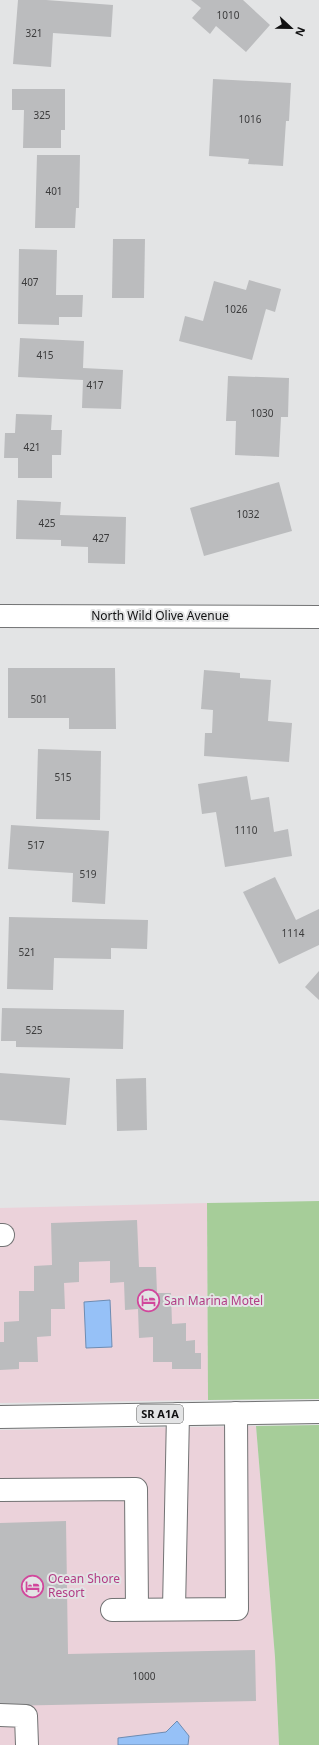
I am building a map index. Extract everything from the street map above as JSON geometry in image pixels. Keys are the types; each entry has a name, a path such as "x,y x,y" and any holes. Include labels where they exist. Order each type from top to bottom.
{"main road":[{"name":"North Wild Olive Avenue","path":"0,616 319,617"},
{"name":"SR A1A","path":"0,1416 319,1412"},
{"path":"174,1609 178,1414"},
{"path":"112,1610 237,1609 236,1414"},
{"path":"0,1490 136,1489 137,1610"},
{"path":"0,1715 26,1716 27,1745"}],"shaded area":[{"path":"207,1203 208,1400 0,1403 0,1208"},
{"path":"256,1426 275,1657 279,1745 0,1745 0,1430"}],"green space":[{"path":"319,1201 319,1399 208,1400 207,1203"},
{"path":"319,1425 319,1745 279,1745 275,1657 256,1426"}],"water":[{"path":"110,1300 112,1347 86,1348 84,1302"},
{"path":"177,1721 189,1736 188,1745 118,1745 118,1738 166,1732"}],"building":[{"path":"18,0 46,0 113,5 111,37 53,33 51,67 13,64"},
{"path":"191,0 243,0 270,25 246,52 216,26 210,34 192,18 201,8"},
{"path":"213,79 291,83 289,121 286,121 283,166 248,164 249,159 209,156"},
{"path":"12,89 65,89 65,130 61,130 61,148 23,148 24,110 12,110"},
{"path":"37,155 80,155 79,208 76,208 75,228 35,228"},
{"path":"113,239 145,239 144,298 112,298"},
{"path":"19,249 57,250 56,295 83,295 82,317 59,317 59,325 18,324"},
{"path":"249,280 281,289 275,312 266,309 252,360 179,341 185,316 203,321 214,281 246,290"},
{"path":"20,338 84,341 83,368 123,370 121,409 82,408 83,380 18,377"},
{"path":"228,376 289,378 288,417 281,417 279,457 235,455 236,421 226,421"},
{"path":"16,414 52,415 51,430 62,430 61,455 52,455 52,478 18,478 18,458 4,458 5,433 15,433"},
{"path":"279,482 292,531 204,556 190,508"},
{"path":"17,500 61,502 60,515 126,517 125,564 88,563 88,547 61,546 61,540 16,539"},
{"path":"8,668 115,668 116,729 69,729 69,718 8,718"},
{"path":"204,670 240,673 240,678 271,680 268,721 292,723 289,762 204,756 205,733 212,733 213,710 201,709"},
{"path":"38,749 101,751 100,820 36,819"},
{"path":"247,776 251,800 269,797 274,832 288,829 292,856 225,867 216,812 202,814 198,784"},
{"path":"11,825 109,831 105,904 72,902 73,873 8,869"},
{"path":"275,877 296,920 319,909 319,945 279,964 243,892"},
{"path":"9,917 148,920 147,949 111,948 111,959 54,958 53,990 7,989"},
{"path":"319,971 319,1000 305,987"},
{"path":"2,1008 124,1010 123,1049 16,1047 16,1041 1,1041"},
{"path":"0,1073 70,1078 66,1125 0,1120"},
{"path":"146,1078 147,1130 117,1131 116,1079"},
{"name":"San Marina Motel","path":"137,1220 139,1267 156,1267 157,1293 171,1293 172,1324 186,1323 186,1341 195,1340 195,1353 201,1353 201,1369 172,1369 172,1362 153,1362 153,1337 139,1338 138,1309 125,1310 124,1282 110,1283 110,1261 79,1262 79,1282 64,1283 65,1309 51,1309 51,1336 37,1337 38,1362 19,1362 19,1369 0,1370 0,1342 4,1342 4,1322 19,1321 19,1291 34,1291 34,1266 52,1265 51,1223"},
{"name":"Ocean Shore Resort","path":"66,1521 68,1654 255,1650 256,1701 0,1706 0,1523"}],"place":[{"name":"San Marina Motel","path":"148,1301"},
{"name":"Ocean Shore Resort","path":"33,1586"}]}
